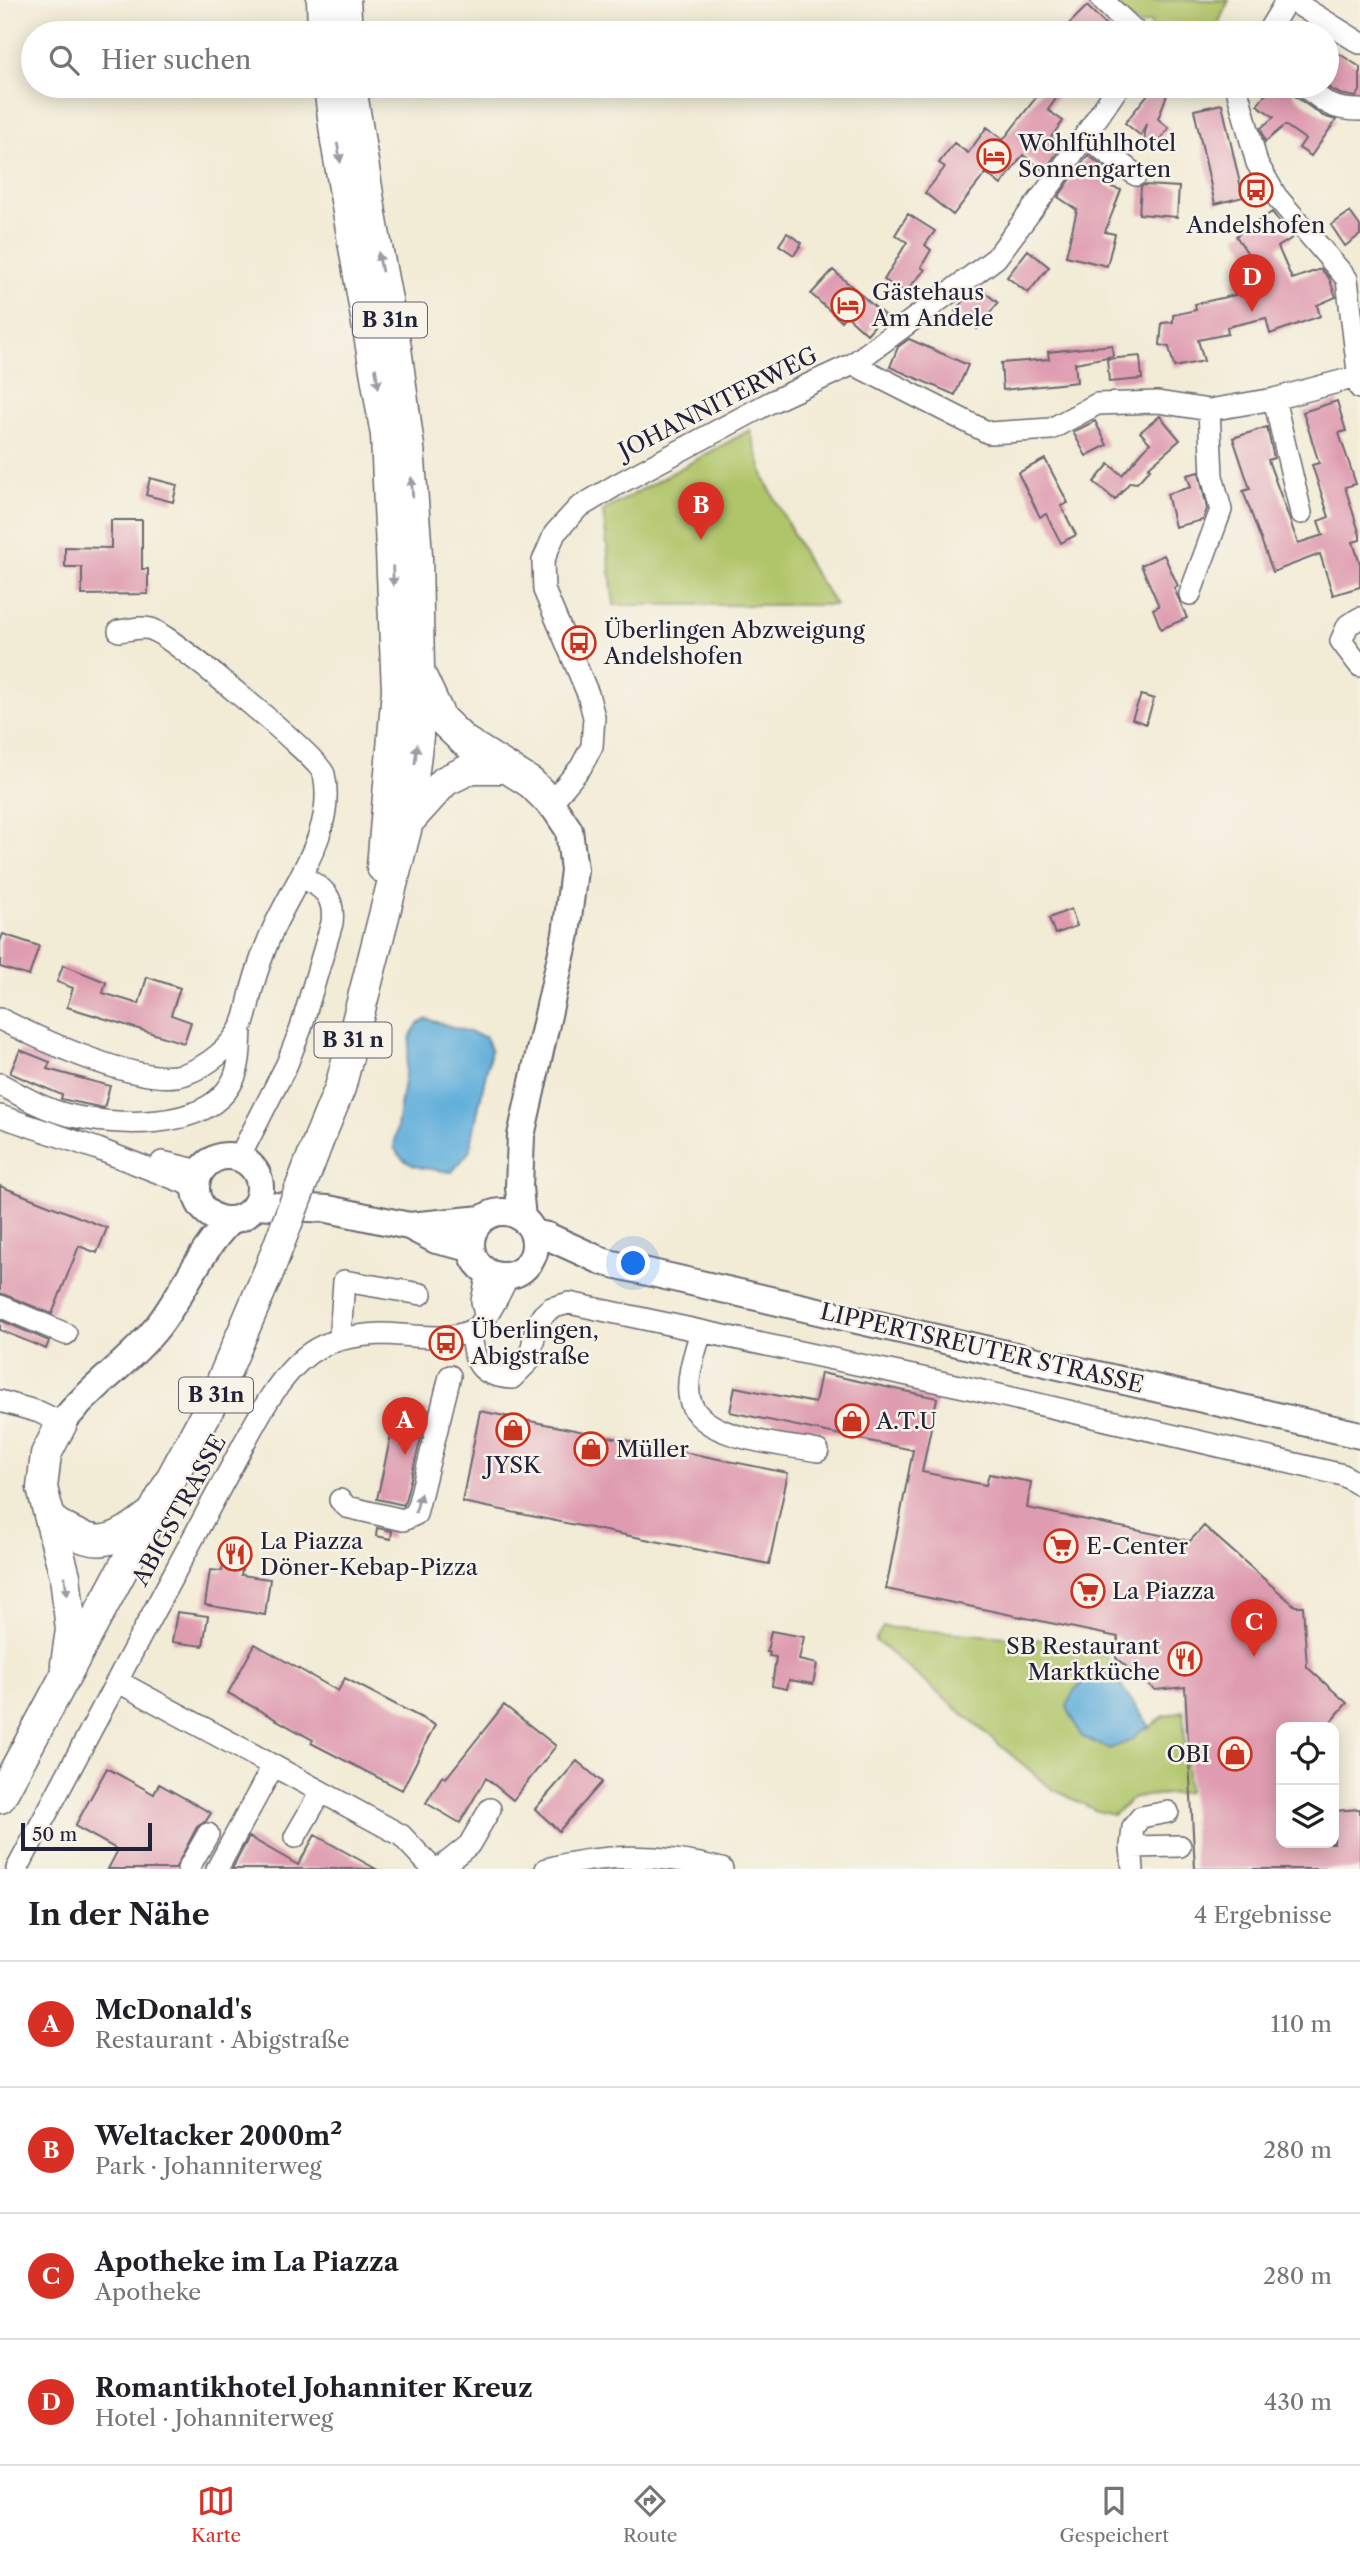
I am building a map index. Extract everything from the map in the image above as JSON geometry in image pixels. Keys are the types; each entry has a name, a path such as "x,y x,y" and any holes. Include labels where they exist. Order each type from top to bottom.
{"highway":[{"path":"322,0 323,21"},
{"path":"345,0 346,21"},
{"name":"B 31n","path":"331,98 386,435 397,690 378,937"},
{"name":"B 31n","path":"353,98 396,348 409,447 417,555 418,736 408,822 378,937"},
{"name":"B 31n","path":"419,671 441,719 464,741 507,768"},
{"name":"B 31n","path":"408,822 445,781 472,768 507,768"},
{"path":"507,768 531,783 551,803"},
{"name":"B 31 n","path":"319,1139 340,1088 378,937"},
{"name":"B 31n","path":"0,1798 216,1395 268,1273 319,1139"},
{"name":"B 31n","path":"62,1423 46,1454 42,1488 65,1576 71,1630 64,1682"},
{"name":"B 31n","path":"51,1520 72,1534 104,1542 125,1535 154,1512"}],"main road":[{"path":"521,1136 519,1187 527,1226 535,1242 531,1260 517,1273 498,1274 479,1266 471,1248 473,1232 487,1217 521,1136 566,934 571,897 573,870 569,830 551,803"},
{"path":"222,1157 239,1158 254,1170 257,1192 245,1216 231,1220 212,1216 200,1190 213,1160 222,1157"},
{"name":"B 31n","path":"196,1262 200,1190"},
{"path":"257,1192 410,1226 436,1240 471,1248"},
{"path":"410,1226 507,1212 527,1226"},
{"name":"B 31n","path":"62,1423 78,1402 146,1340 165,1318 196,1262 231,1220"},
{"name":"LIPPERTSREUTER STRASSE","path":"527,1226 604,1262"},
{"name":"LIPPERTSREUTER STRASSE","path":"531,1260 604,1262 1360,1435"}],"street":[{"path":"1102,0 1124,21"},
{"path":"1275,21 1289,0 1324,21"},
{"path":"1339,30 1360,43"},
{"path":"853,364 996,258 1111,98"},
{"path":"1239,98 1256,163 1276,196 1347,279 1359,380"},
{"path":"1319,98 1329,106 1342,110 1360,110"},
{"path":"1085,136 1136,175"},
{"name":"JOHANNITERWEG","path":"551,803 581,767 592,746 594,717 588,694 544,590 543,561 555,533 578,508 771,402 853,364 989,433 1051,429 1097,404 1158,402 1209,410 1359,380"},
{"path":"1274,399 1301,513"},
{"path":"1190,594 1221,510 1212,476 1209,410"},
{"path":"1360,618 1348,625 1341,641 1360,666"},
{"path":"0,1084 36,1104 67,1115 107,1121 172,1120 215,1104 232,1083 242,1027 256,976 274,927 317,841 327,799 324,770 286,732 199,662 150,628 119,631"},
{"path":"239,1158 287,1064 332,923 334,907 326,894 301,877"},
{"path":"0,1019 67,1048 147,1075 184,1074 216,1058 242,1027"},
{"path":"0,1116 98,1149 200,1190"},
{"path":"498,1274 482,1301 485,1315 482,1323 470,1331 473,1347 486,1373 494,1377 512,1378 529,1361 537,1324 543,1315 551,1308 569,1303 969,1388 1343,1475 1360,1485"},
{"path":"340,1338 344,1281 421,1294"},
{"path":"0,1306 66,1334"},
{"name":"ABIGSTRASSE","path":"17,1869 174,1571 270,1399 289,1371 311,1352 340,1338 379,1334 444,1336 470,1331"},
{"path":"701,1331 690,1376 689,1395 693,1412 709,1426 736,1436 818,1451"},
{"path":"340,1500 346,1507 403,1520 416,1514 450,1376"},
{"path":"0,1401 39,1412 62,1423"},
{"path":"117,1681 401,1835 433,1869"},
{"path":"217,1869 273,1766"},
{"path":"295,1837 321,1791"},
{"path":"439,1869 469,1845 490,1809"},
{"path":"1133,1869 1133,1827 1140,1817 1168,1812"},
{"path":"188,1869 208,1834"},
{"path":"1131,1847 1180,1846"},
{"path":"546,1869 579,1861 643,1857 681,1860 722,1869"}],"green space":[{"path":"1110,0 1229,0 1219,21 1133,21"},
{"path":"750,430 765,480 811,568 836,605 614,605 603,511"},
{"path":"883,1627 1054,1641 1073,1650 1108,1656 1108,1667 1104,1675 1090,1678 1080,1685 1072,1694 1067,1707 1081,1736 1109,1749 1132,1740 1140,1730 1150,1727 1164,1716 1183,1711 1188,1792 1135,1797 1113,1815 1097,1811 1052,1789 875,1640"}],"water":[{"path":"427,1019 485,1037 491,1050 469,1152 452,1172 411,1164 399,1155 394,1147 411,1035 417,1025"},
{"path":"1108,1667 1150,1727 1140,1730 1132,1740 1109,1749 1081,1736 1067,1707 1072,1694 1080,1685 1090,1678 1104,1675"}],"building":[{"path":"1087,6 1102,21 1072,21"},
{"path":"1339,54 1360,67 1360,91 1356,97 1340,94"},
{"path":"1036,98 1056,98 1048,110 1063,121 1051,137 1062,146 1044,171 1023,155 1001,185 986,173 953,215 925,193 945,167 939,163 954,143 968,153 987,127 1003,140"},
{"path":"1145,98 1166,98 1158,119 1169,128 1155,146 1150,143 1149,146 1144,145 1146,124 1141,136 1125,123"},
{"path":"1263,98 1298,98 1323,116 1336,120 1311,156 1299,148 1305,139 1285,125 1265,142 1261,128 1274,117 1257,105"},
{"path":"1222,104 1243,197 1215,204 1194,110"},
{"path":"1088,155 1114,175 1107,186 1121,190 1105,232 1115,234 1107,266 1066,256 1077,210 1058,197"},
{"path":"1141,187 1179,187 1177,217 1139,214"},
{"path":"1272,212 1292,238 1278,247 1292,279 1321,269 1329,278 1336,297 1317,305 1320,316 1270,334 1266,318 1227,327 1228,334 1198,340 1204,361 1174,367 1169,347 1160,345 1162,323 1173,322 1173,315 1196,310 1195,304 1235,295 1232,282 1259,270 1236,236"},
{"path":"1350,212 1360,226 1360,235 1345,246 1331,225"},
{"path":"908,214 935,231 925,245 931,250 921,267 925,270 905,292 884,280 907,242 895,235"},
{"path":"787,233 802,243 794,255 779,245"},
{"path":"1028,250 1049,267 1028,293 1007,277"},
{"name":"Gästehaus Am Andele","path":"833,270 884,315 867,334 846,315 841,321 811,294"},
{"path":"978,287 998,303 977,329 955,311"},
{"path":"909,339 968,365 955,395 890,367 898,347"},
{"path":"1112,345 1113,356 1075,363 1077,382 1003,390 1001,363 1049,359 1048,352"},
{"path":"1140,356 1142,379 1109,382 1107,359"},
{"path":"1337,401 1346,431 1339,433 1356,484 1345,487 1360,535 1360,540 1353,542 1360,564 1360,587 1333,595 1320,554 1273,572 1243,491 1250,489 1233,438 1267,427 1274,458 1268,460 1298,543 1323,535 1318,521 1329,517 1312,465 1319,463 1303,412"},
{"path":"1160,416 1180,440 1148,468 1150,469 1137,483 1130,482 1115,500 1094,482 1109,464 1122,475 1150,443 1140,432"},
{"path":"1095,421 1107,445 1086,456 1073,432"},
{"path":"1045,459 1068,503 1061,506 1076,535 1061,543 1046,514 1040,517 1018,473"},
{"path":"1199,472 1207,509 1203,520 1175,527 1167,494 1191,487 1187,475"},
{"path":"150,478 177,485 173,502 146,495"},
{"path":"111,520 142,520 142,569 148,569 148,594 82,595 82,567 65,567 65,547 111,548"},
{"path":"1164,555 1178,586 1174,588 1187,618 1161,629 1153,609 1159,606 1141,565"},
{"path":"1141,695 1154,699 1146,724 1132,719"},
{"path":"1071,909 1077,926 1055,934 1049,918"},
{"path":"3,934 39,946 29,976 0,967 0,942"},
{"path":"63,965 106,982 103,993 139,1004 147,977 180,988 171,1015 191,1022 184,1043 67,1007 73,988 57,982"},
{"path":"20,1050 50,1062 47,1069 110,1086 104,1108 61,1099 62,1095 10,1073"},
{"path":"0,1186 107,1228 97,1253 79,1246 52,1314 0,1293"},
{"path":"0,1320 49,1341 46,1349 0,1330"},
{"name":"La Piazza","path":"821,1373 937,1398 922,1472 986,1485 989,1474 1031,1482 1027,1508 1190,1541 1204,1526 1295,1606 1303,1606 1307,1667 1347,1703 1330,1722 1276,1722 1276,1848 1339,1848 1339,1811 1360,1809 1360,1869 1195,1869 1185,1687 1155,1690 1116,1658 1118,1637 886,1589 913,1450 730,1412 735,1387 815,1403"},
{"path":"398,1403 428,1410 404,1505 377,1499"},
{"path":"480,1411 788,1473 769,1564 462,1502"},
{"path":"377,1528 392,1531 391,1539 376,1536"},
{"path":"227,1546 246,1550 241,1575 270,1579 265,1615 205,1605 210,1570 222,1571"},
{"path":"177,1612 208,1616 203,1646 172,1642"},
{"path":"771,1631 804,1637 799,1660 817,1664 813,1684 789,1680 787,1689 772,1686 776,1657 769,1656 770,1652 767,1652"},
{"path":"255,1644 338,1691 345,1678 435,1725 402,1790 311,1743 313,1740 228,1693"},
{"path":"504,1705 556,1746 513,1800 486,1778 460,1823 426,1803 442,1776 446,1778"},
{"path":"577,1761 602,1782 559,1831 535,1809"},
{"path":"107,1768 154,1794 159,1784 211,1813 206,1821 197,1827 175,1869 108,1869 118,1850 75,1826"},
{"path":"315,1835 376,1869 232,1869 249,1837 298,1865"}],"place":[{"name":"Wohlfühlhotel Sonnengarten","path":"994,156"},
{"name":"Andelshofen","path":"1256,190"},
{"name":"Gästehaus Am Andele","path":"848,305"},
{"name":"Romantikhotel Johanniter Kreuz","path":"1252,312"},
{"name":"Weltacker 2000m²","path":"701,540"},
{"name":"Überlingen Abzweigung Andelshofen","path":"579,643"},
{"name":"Überlingen, Abigstraße","path":"446,1343"},
{"name":"A.T.U","path":"852,1421"},
{"name":"JYSK","path":"513,1430"},
{"name":"Müller","path":"591,1449"},
{"name":"McDonald's","path":"405,1455"},
{"name":"E-Center","path":"1061,1546"},
{"name":"La Piazza Döner-Kebap-Pizza","path":"235,1554"},
{"name":"La Piazza","path":"1088,1591"},
{"name":"Apotheke im La Piazza","path":"1254,1657"},
{"name":"SB Restaurant Marktküche","path":"1185,1659"},
{"name":"OBI","path":"1235,1754"}]}
